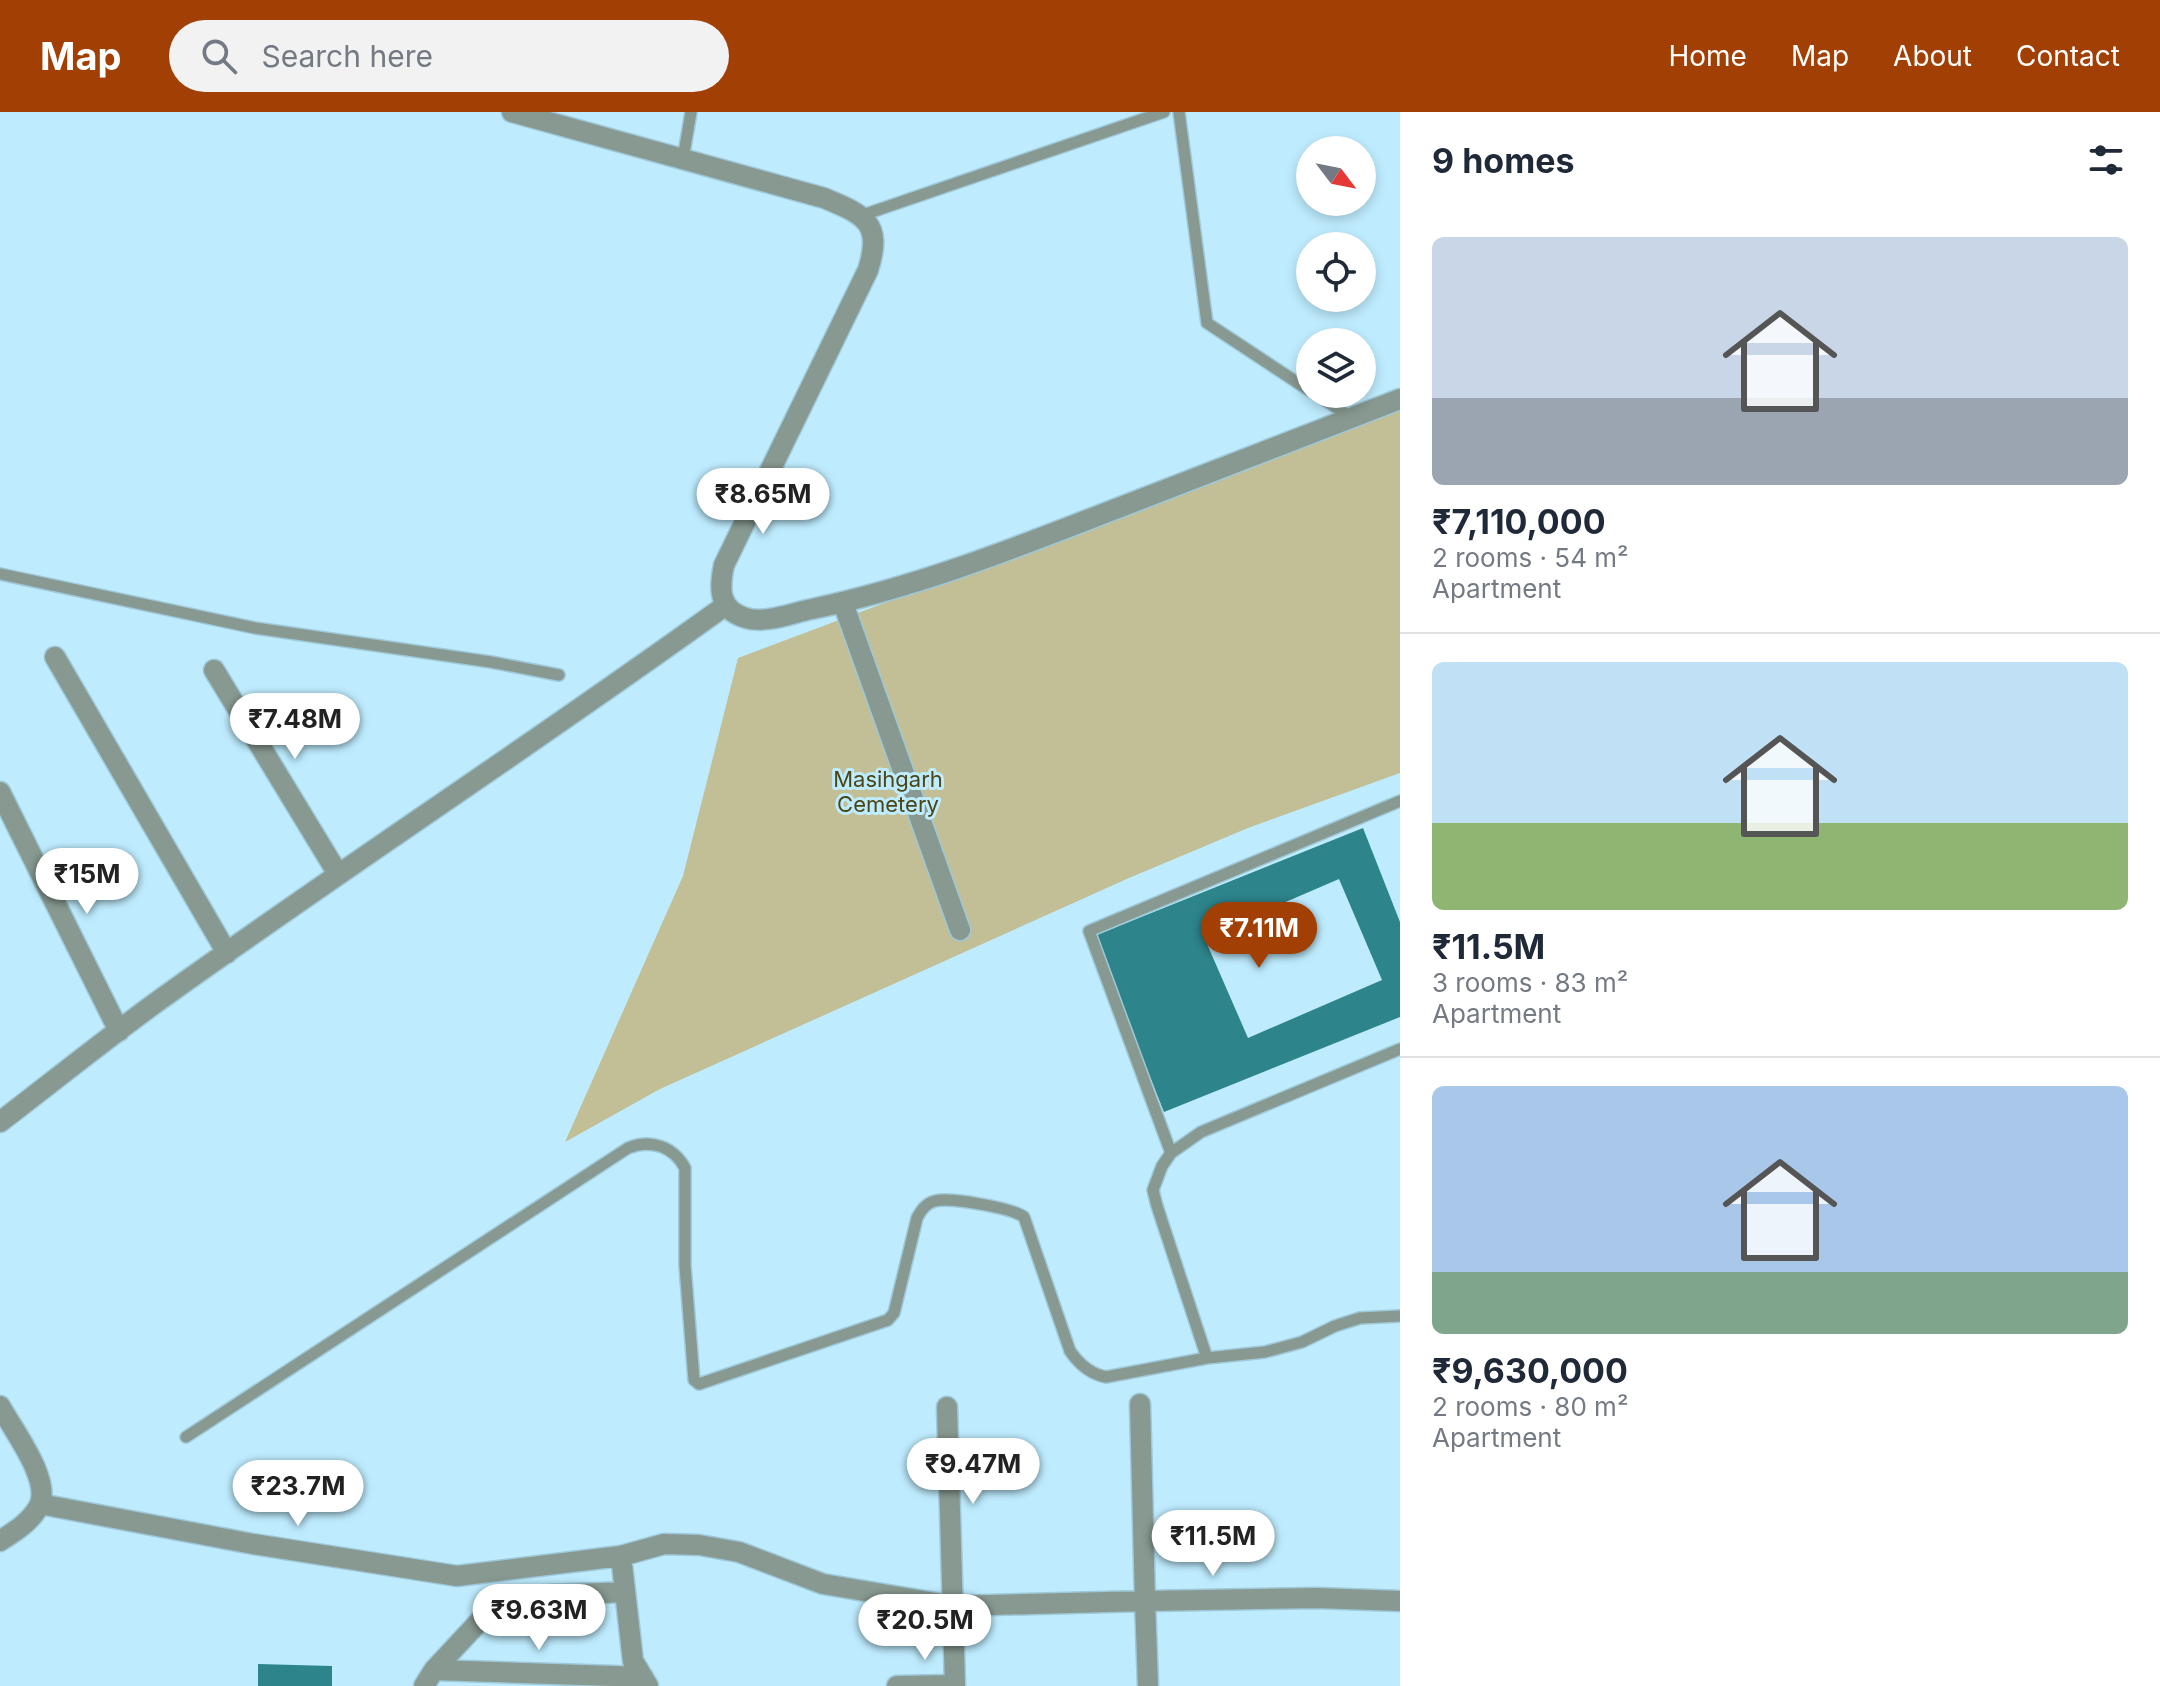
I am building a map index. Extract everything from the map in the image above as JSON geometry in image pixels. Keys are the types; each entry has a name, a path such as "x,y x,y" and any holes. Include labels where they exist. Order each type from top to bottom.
{"street":[{"path":"512,112 824,198 860,216 870,226 874,238 868,270 724,565 721,596 726,605 745,618 756,620 843,603 962,568 1400,399"},
{"path":"843,603 960,930"},
{"path":"0,1122 227,953 588,705 726,605"},
{"path":"55,657 227,953"},
{"path":"214,670 338,874"},
{"path":"0,792 119,1031"},
{"path":"1140,1404 1148,1686"},
{"path":"0,1406 39,1476 42,1491 40,1504 25,1523 0,1541"},
{"path":"897,1686 955,1686 947,1407"},
{"path":"40,1504 253,1544 457,1576 621,1556 664,1544 699,1545 739,1552 823,1584 954,1606 1317,1598 1400,1601"},
{"path":"621,1556 633,1661 645,1682"},
{"path":"429,1678 502,1597 625,1592"},
{"path":"429,1678 645,1682"}],"lane":[{"path":"683,159 691,112"},
{"path":"860,216 1164,112"},
{"path":"1179,112 1207,323 1296,382"},
{"path":"1337,408 1352,418"},
{"path":"0,574 255,628 491,662 559,675"},
{"path":"1171,1153 1089,931 1400,801"},
{"path":"1207,1358 1153,1190 1157,1176 1171,1153 1201,1132 1400,1049"},
{"path":"186,1437 615,1156 640,1143 667,1149 680,1159 685,1168 685,1266 694,1380 699,1384 888,1320 894,1313 917,1218 925,1206 945,1200 1009,1211 1024,1217 1070,1351 1089,1371 1106,1377 1287,1347 1360,1318 1400,1316"}],"green space":[{"name":"Masihgarh Cemetery","path":"1400,409 1400,773 1248,828 1129,878 660,1089 565,1142 683,876 738,658"}],"building":[{"path":"1363,828 1400,922 1400,1017 1164,1112 1094,936","holes":["1339,879 1382,980 1248,1038 1204,937"]},
{"path":"258,1664 332,1666 332,1686 258,1686"}]}
